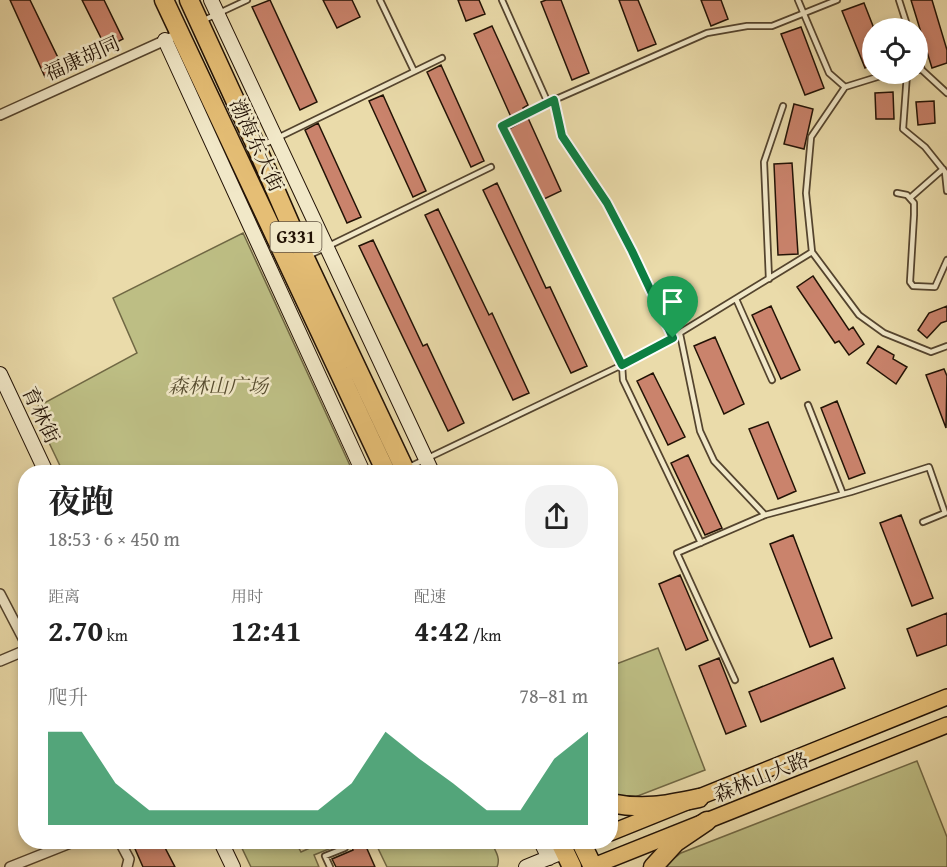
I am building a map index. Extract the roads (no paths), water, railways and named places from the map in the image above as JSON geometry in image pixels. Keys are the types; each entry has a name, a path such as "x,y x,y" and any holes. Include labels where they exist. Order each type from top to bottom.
{"highway":[{"name":"渤海东大街","path":"164,0 172,37 394,465"},
{"name":"渤海东大街","path":"189,0 257,148 395,465"},
{"path":"618,804 658,807 699,798"},
{"path":"653,867 676,842 708,821"},
{"path":"571,849 592,867"}],"main road":[{"name":"森林山大路","path":"618,830 947,697"},
{"name":"森林山大路","path":"592,867 947,725"}],"street":[{"name":"渤海东大街","path":"211,0 429,465"},
{"name":"福康胡同","path":"0,115 172,37"},
{"name":"渤海东大街","path":"172,37 360,465"},
{"name":"育林街","path":"0,374 43,465"},
{"path":"0,594 18,629"},
{"path":"0,660 18,653"},
{"path":"10,867 56,849"},
{"path":"124,849 129,860 127,867"},
{"path":"224,849 233,867"},
{"path":"526,867 571,849"},
{"path":"37,856 41,867"}],"lane":[{"path":"200,23 240,1 247,0"},
{"path":"380,0 414,71"},
{"path":"502,0 551,102 562,136 612,213 673,338"},
{"path":"798,0 829,73 845,87"},
{"path":"701,543 623,380 622,365 502,126 707,33 747,26 772,26 837,0"},
{"path":"899,0 905,18"},
{"path":"257,148 442,58"},
{"path":"928,77 947,93"},
{"path":"862,82 845,87 811,137 806,193 812,252 859,315 884,333 931,352 947,346"},
{"path":"907,84 903,129 925,147 943,169 947,191"},
{"path":"769,279 764,162 783,106"},
{"path":"305,258 491,167"},
{"path":"910,198 943,169"},
{"path":"897,193 908,195 914,203 910,282 913,286 934,287 947,260"},
{"path":"413,465 622,365 673,338 812,252"},
{"path":"736,299 772,380"},
{"path":"680,334 700,431 714,461 765,515"},
{"path":"808,405 843,494"},
{"path":"735,680 676,553 765,515 929,467 945,513 923,522"},
{"path":"330,867 325,856 342,849"}],"park label":[{"name":"森林山广场","path":"218,386"}]}
